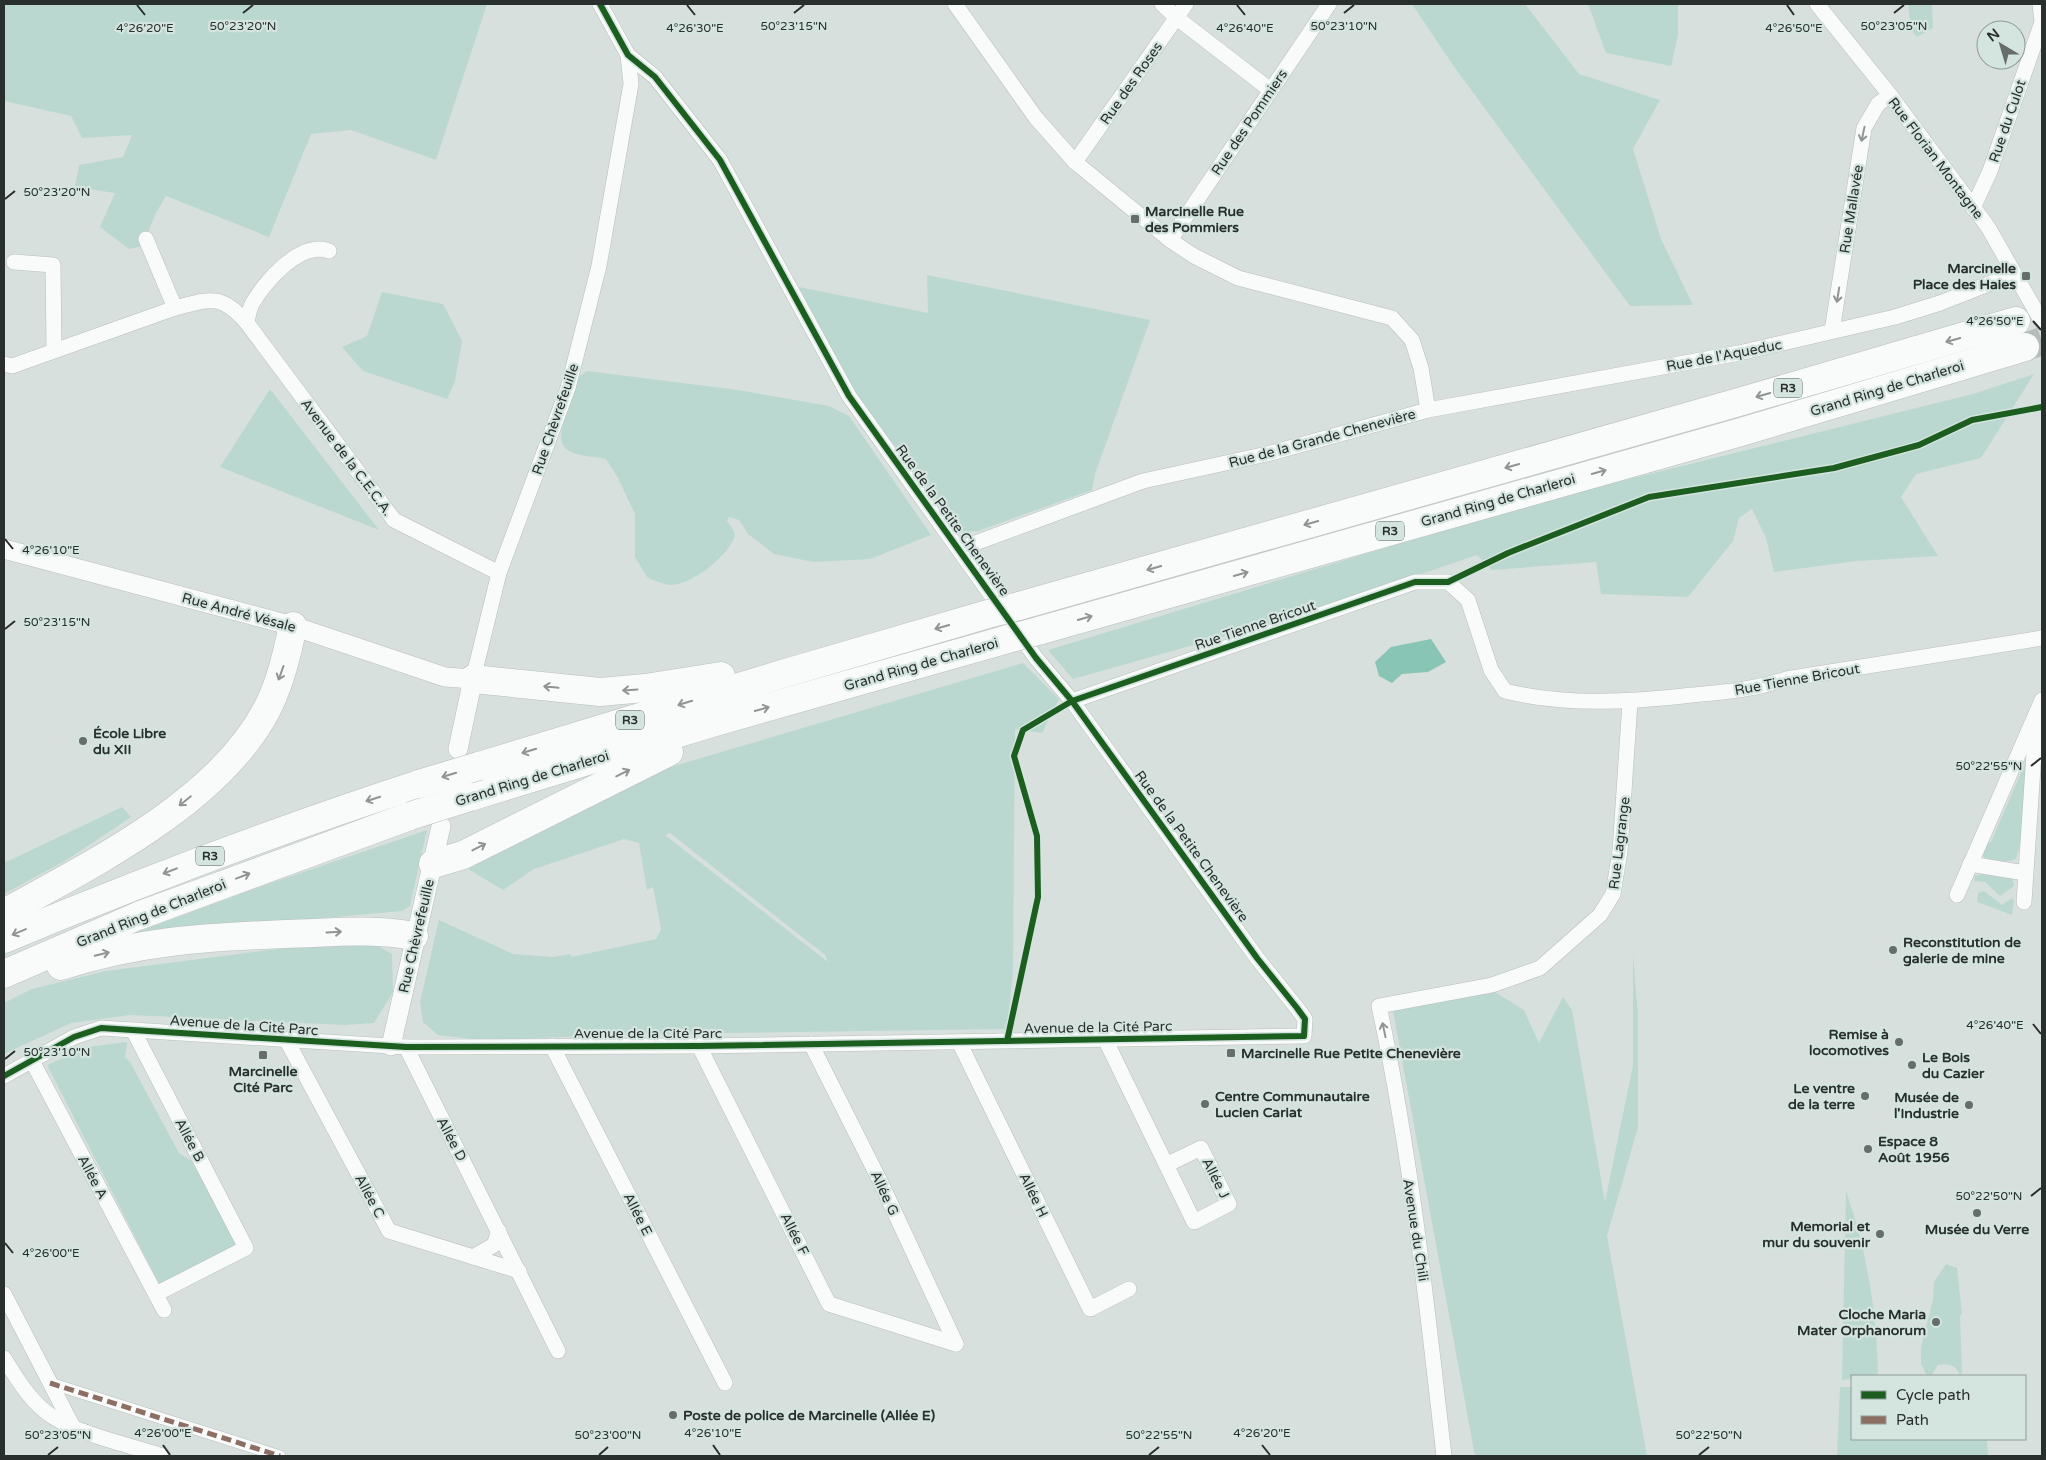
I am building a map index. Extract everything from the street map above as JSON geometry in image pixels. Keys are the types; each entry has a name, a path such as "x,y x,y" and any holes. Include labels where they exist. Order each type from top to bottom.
{"highway":[{"name":"Grand Ring de Charleroi","path":"4,939 127,888 243,844 419,784 988,614 2029,321"},
{"name":"Grand Ring de Charleroi","path":"4,974 138,916 410,816 715,722 1741,432 2025,347"},
{"path":"4,913 117,848 181,805 222,770 248,741 268,708 285,660 293,626"},
{"path":"473,679 600,692 689,682 742,671 782,674"},
{"path":"433,864 463,855 626,771 676,748 715,722"},
{"path":"4,974 29,976 88,957 147,944 175,941 240,935 369,930 414,936"}],"street":[{"name":"Rue de la Petite Chenevière","path":"600,4 628,55 654,78 720,160 849,396 1036,658 1072,702 1257,958 1305,1019 1304,1036"},
{"name":"Rue de la Grande Chenevière","path":"955,4 1036,118 1075,162 1170,240 1194,256 1238,278 1392,318 1412,340 1421,368 1428,410 1267,454 1143,482 959,549"},
{"path":"1162,4 1176,18 1269,90"},
{"name":"Rue des Roses","path":"1075,162 1186,4"},
{"name":"Rue des Pommiers","path":"1170,240 1269,90 1329,4"},
{"name":"Rue Florian Montagne","path":"1817,4 1890,95 1988,227 2014,274 2029,321"},
{"name":"Rue du Culot","path":"1973,208 1990,171 2042,22 2040,4"},
{"name":"Rue Chèvrefeuille","path":"458,749 499,574 568,388 600,266 631,84 628,55"},
{"name":"Rue Mallavée","path":"1832,331 1864,128 1878,104 1890,95"},
{"path":"146,239 175,308"},
{"path":"247,323 250,306 264,284 284,265 303,253 320,248 329,251"},
{"path":"14,262 53,265 54,350"},
{"name":"Rue de l'Aqueduc","path":"1428,410 1739,353 1940,304 2014,274"},
{"name":"Avenue de la C.E.C.A.","path":"4,364 12,366 175,308 201,301 223,302 236,310 247,323 394,520 499,574"},
{"name":"Rue André Vésale","path":"4,550 293,626 445,677 473,679"},
{"name":"Rue Tienne Bricout","path":"1072,702 1415,582 1448,582 1468,600 1491,670 1505,691 1530,697 1630,702 1757,688 1786,679 2042,638"},
{"name":"Rue Lagrange","path":"1379,1006 1492,985 1540,968 1600,915 1613,894 1620,851 1630,702"},
{"path":"1957,895 2039,706"},
{"path":"2024,902 2039,706"},
{"name":"Rue Chèvrefeuille","path":"398,1046 414,936 441,826"},
{"path":"1970,864 2026,873"},
{"name":"Avenue du Chili","path":"1379,1006 1390,1054 1423,1268 1444,1456"},
{"name":"Avenue de la Cité Parc","path":"4,1076 74,1037 101,1028 134,1032 398,1046 699,1046 1304,1036"},
{"name":"Allée B","path":"134,1032 246,1248 156,1294"},
{"name":"Allée J","path":"1105,1039 1166,1166 1194,1222 1229,1204 1201,1148 1166,1166"},
{"name":"Allée C","path":"288,1041 389,1231 519,1272"},
{"name":"Allée H","path":"960,1042 1090,1309 1129,1289"},
{"name":"Allée G","path":"811,1044 880,1181 956,1344"},
{"name":"Allée D","path":"398,1046 499,1231 558,1351"},
{"name":"Allée E","path":"552,1046 725,1383"},
{"name":"Allée F","path":"699,1046 829,1304 956,1344"},
{"name":"Allée A","path":"31,1060 164,1310"},
{"path":"473,1257 494,1244 499,1231"},
{"path":"4,1294 72,1425"},
{"path":"4,1358 24,1389 53,1417 162,1456"},
{"path":"50,1383 280,1456"}],"shaded area":[{"path":"5,4 487,4 436,160 351,130 311,134 269,237 166,196 156,213 142,246 129,249 100,227 115,193 75,187 79,165 123,157 132,135 82,138 71,116 4,101"},
{"path":"1412,4 1525,4 1579,74 1660,100 1633,149 1661,239 1693,305 1630,306 1455,68"},
{"path":"1588,4 1678,4 1678,35 1671,66 1606,53"},
{"path":"1908,4 1932,4 1933,28 1917,37 1911,30"},
{"path":"927,275 1150,320 1095,474 1092,490 978,531 960,532 951,525 936,498 867,410 842,369 799,287 928,313"},
{"path":"382,292 443,304 462,341 455,381 447,399 363,371 342,347 367,336"},
{"path":"587,371 738,390 829,406 849,416 931,535 870,559 814,562 774,554 748,534 739,520 729,517 727,521 735,536 730,546 715,562 697,576 687,581 669,585 649,578 635,557 635,514 618,478 606,459 571,452 566,449 561,439 568,401 578,378"},
{"path":"2034,374 1981,458 1916,474 1901,497 1938,556 1857,561 1774,572 1766,538 1752,509 1739,518 1733,541 1688,597 1601,594 1596,562 1492,570 1477,555 1307,613 1073,679 1048,650 1577,492 1973,394"},
{"path":"270,389 379,530 220,467"},
{"path":"1431,639 1446,662 1428,672 1402,674 1392,683 1379,676 1375,662 1391,647"},
{"path":"1023,663 1059,699 1042,733 1015,729 1013,972 1007,1029 652,1034 479,1040 438,1035 423,1022 420,1002 439,920 513,954 553,957 571,954 571,957 656,939 661,929 653,887 647,890 639,843 624,839 534,869 503,890 468,869 657,771","holes":["670,833 825,955 828,962 665,835"]},
{"path":"2031,750 2022,836 2016,859 2003,862 1990,860 1982,856 1983,846 1986,842 1991,842"},
{"path":"122,807 131,817 68,859 4,894 4,863"},
{"path":"427,830 410,906 402,911 125,936 277,881"},
{"path":"1982,874 2012,878 2014,886 2000,896 1985,882 1974,881 1975,876"},
{"path":"1984,891 2002,905 2012,898 2014,900 2012,915 1977,902 1978,893"},
{"path":"364,938 392,954 393,992 374,1023 344,1025 130,1015 71,1023 4,1054 4,1003 32,989 106,971"},
{"path":"1633,954 1638,1016 1638,1127 1607,1236 1647,1456 1475,1456 1393,1011 1495,992 1524,1010 1539,1043 1563,997 1572,1010 1605,1202 1633,1065"},
{"path":"127,1042 125,1057 130,1062 179,1153 196,1164 238,1242 231,1255 163,1291 47,1065 88,1047"},
{"path":"1846,1191 1860,1236 1869,1282 1876,1329 1878,1375 1851,1375 1851,1379 1842,1380"},
{"path":"1946,1264 1957,1268 1962,1314 1960,1316 1962,1372 1960,1375 1954,1367 1942,1364 1938,1365 1932,1375 1926,1375 1921,1364 1921,1347 1933,1300 1934,1282"},
{"path":"1840,1387 1851,1387 1851,1440 1987,1440 1988,1456 1837,1456"}],"tunnel":[{"path":"2025,347 2042,341"}],"marked path":[{"path":"50,1383 280,1456"}],"cycle path":[{"path":"4,1076 74,1037 101,1028 406,1047 699,1046 1304,1036 1305,1019 1257,958 1072,701 1036,658 849,396 720,160 655,77 628,55 600,4"},
{"path":"1007,1041 1038,897 1037,836 1014,756 1023,730 1072,701 1415,582 1448,582 1508,553 1649,497 1834,468 1919,445 1972,420 2042,407"}],"place":[{"name":"Marcinelle Rue des Pommiers","path":"1135,219"},
{"name":"Marcinelle Place des Haies","path":"2026,276"},
{"name":"École Libre du XII","path":"83,741"},
{"name":"Reconstitution de galerie de mine","path":"1893,950"},
{"name":"Remise à locomotives","path":"1899,1042"},
{"name":"Marcinelle Rue Petite Chenevière","path":"1231,1053"},
{"name":"Marcinelle Cité Parc","path":"263,1055"},
{"name":"Le Bois du Cazier","path":"1912,1065"},
{"name":"Le ventre de la terre","path":"1865,1096"},
{"name":"Centre Communautaire Lucien Cariat","path":"1205,1104"},
{"name":"Musée de l'Industrie","path":"1969,1105"},
{"name":"Espace 8 Août 1956","path":"1868,1149"},
{"name":"Musée du Verre","path":"1977,1213"},
{"name":"Memorial et mur du souvenir","path":"1880,1234"},
{"name":"Cloche Maria Mater Orphanorum","path":"1936,1322"},
{"name":"Poste de police de Marcinelle (Allée E)","path":"673,1415"}]}
